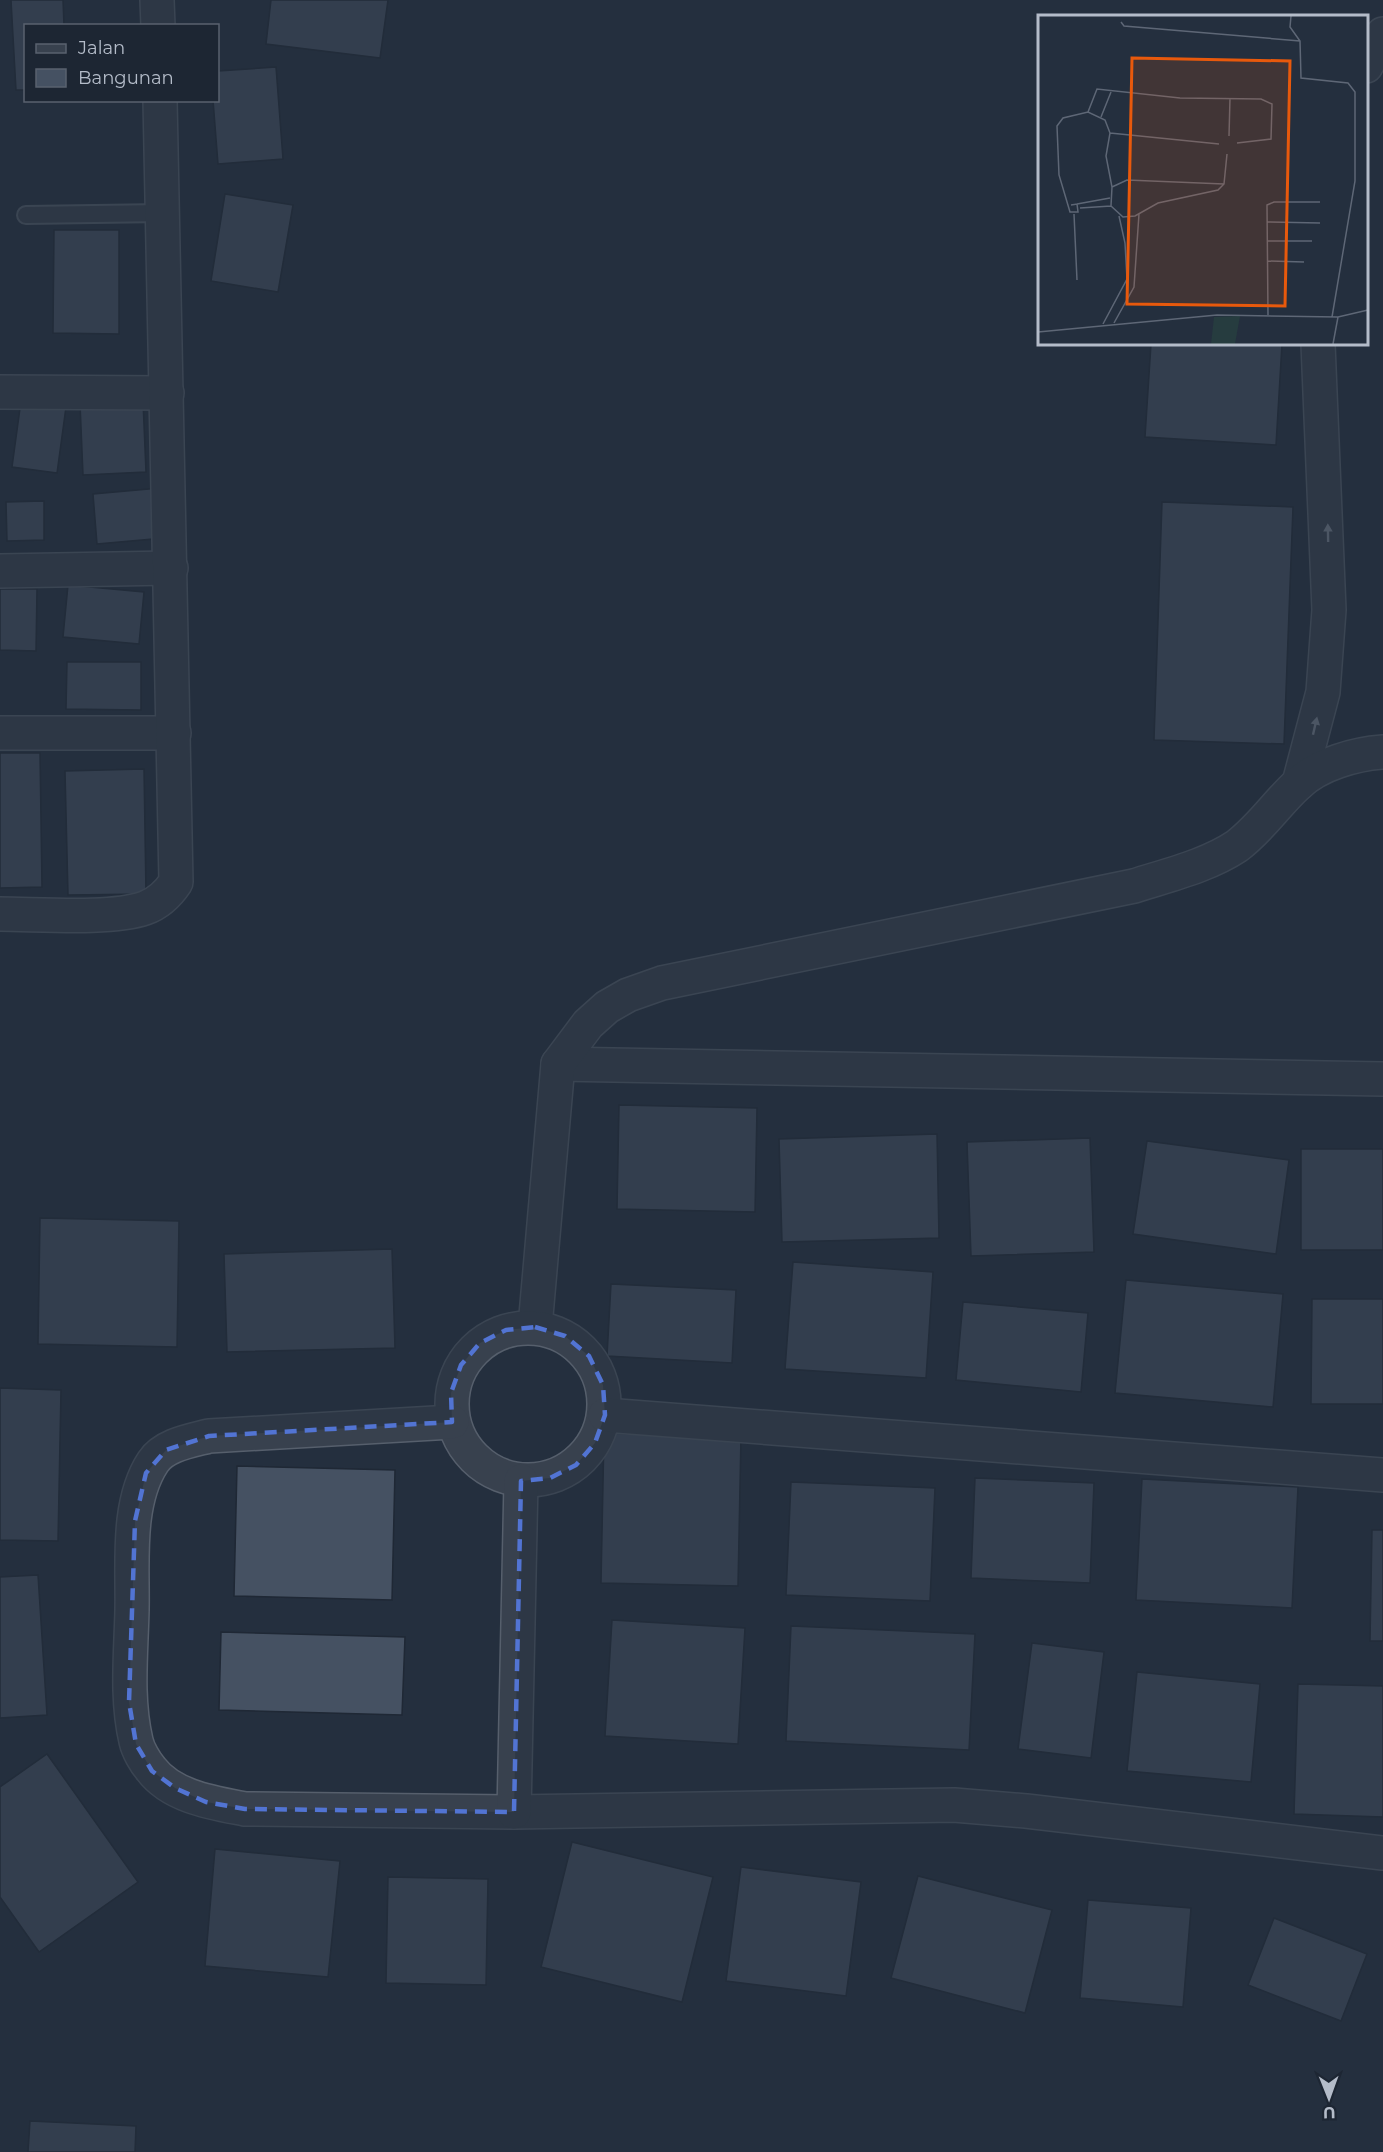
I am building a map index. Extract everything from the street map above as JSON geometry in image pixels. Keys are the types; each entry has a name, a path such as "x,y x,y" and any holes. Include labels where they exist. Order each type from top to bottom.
{"street":[{"path":"157,0 158,24"},
{"path":"1368,62 1383,34"},
{"path":"0,914 115,913 145,908 165,897 176,882 178,861 160,102"},
{"path":"1299,783 1323,692 1329,610 1318,345"},
{"path":"0,392 167,393"},
{"path":"0,571 171,568"},
{"path":"0,733 174,733"},
{"path":"535,1327 558,1064 588,1024 607,1007 628,995 662,983 1134,886 1194,867 1235,847 1264,824 1299,783 1331,764 1368,753 1383,752"},
{"path":"558,1064 1383,1079"},
{"path":"535,1327 565,1336 589,1356 603,1385 605,1415 595,1443 576,1465 550,1478 521,1481 490,1472 466,1451 452,1422 451,1393 461,1365 480,1343 506,1330 535,1327"},
{"path":"605,1415 1383,1475"},
{"path":"452,1422 209,1436 183,1442 154,1460 141,1490 135,1521 129,1702 136,1744 152,1771 175,1788 206,1802 245,1809 514,1812 954,1805 1026,1811 1383,1853"},
{"path":"514,1812 521,1481"}],"lane":[{"path":"26,216 162,213"}],"highlighted area":[{"path":"535,1327 565,1336 589,1356 603,1385 605,1415 595,1443 576,1465 550,1478 521,1481 514,1812 245,1809 206,1802 175,1788 152,1771 136,1744 129,1702 135,1521 146,1473 166,1450 209,1436 452,1422 451,1393 461,1365 480,1343 506,1330"}],"building":[{"path":"11,0 63,0 64,24 24,24 24,90 16,90"},
{"path":"271,0 388,0 380,58 266,44"},
{"path":"276,67 283,159 218,164 213,102 219,102 219,71"},
{"path":"225,194 293,205 278,292 211,281"},
{"path":"54,230 119,230 119,334 53,333"},
{"path":"1151,345 1282,345 1276,445 1145,437"},
{"path":"21,401 66,407 57,473 12,467"},
{"path":"143,401 146,472 83,475 80,403"},
{"path":"160,488 164,538 97,544 93,494"},
{"path":"44,501 44,540 7,541 6,502"},
{"path":"1162,502 1293,507 1284,744 1154,740"},
{"path":"68,585 144,592 139,644 63,637"},
{"path":"0,589 37,589 36,651 0,650"},
{"path":"67,662 141,662 141,710 66,709"},
{"path":"0,753 40,753 42,887 0,888"},
{"path":"144,769 146,894 68,895 65,771"},
{"path":"619,1105 757,1108 755,1212 617,1209"},
{"path":"937,1134 939,1238 782,1242 779,1139"},
{"path":"1090,1138 1094,1252 971,1256 967,1142"},
{"path":"1147,1141 1289,1160 1276,1254 1133,1234"},
{"path":"1301,1149 1383,1149 1383,1250 1301,1250"},
{"path":"40,1218 179,1221 177,1347 38,1344"},
{"path":"392,1249 395,1348 227,1352 224,1254"},
{"path":"793,1262 933,1272 926,1378 785,1369"},
{"path":"1126,1280 1283,1294 1273,1407 1115,1393"},
{"path":"611,1284 736,1290 732,1363 607,1356"},
{"path":"1312,1299 1383,1299 1383,1404 1311,1404"},
{"path":"963,1302 1088,1313 1081,1392 956,1380"},
{"path":"0,1388 61,1390 58,1541 0,1540"},
{"path":"604,1433 741,1436 738,1586 601,1583"},
{"path":"237,1466 395,1470 392,1600 234,1596"},
{"path":"975,1478 1094,1483 1090,1583 971,1578"},
{"path":"1142,1479 1298,1487 1292,1608 1136,1600"},
{"path":"791,1482 935,1488 930,1601 786,1595"},
{"path":"1372,1530 1383,1530 1383,1641 1370,1641"},
{"path":"38,1575 47,1715 0,1718 0,1577"},
{"path":"612,1620 745,1628 738,1744 605,1736"},
{"path":"791,1626 975,1634 969,1750 786,1741"},
{"path":"221,1632 405,1637 402,1715 219,1710"},
{"path":"1032,1643 1104,1652 1091,1758 1018,1749"},
{"path":"1137,1672 1260,1684 1251,1782 1127,1771"},
{"path":"1298,1684 1383,1686 1383,1817 1294,1814"},
{"path":"47,1754 138,1882 39,1952 0,1897 0,1787"},
{"path":"572,1842 713,1877 682,2002 541,1967"},
{"path":"215,1849 340,1861 328,1977 205,1966"},
{"path":"741,1867 861,1882 846,1996 726,1981"},
{"path":"918,1876 1052,1910 1025,2013 891,1978"},
{"path":"388,1877 488,1879 486,1985 386,1983"},
{"path":"1088,1900 1191,1908 1183,2007 1080,1998"},
{"path":"1274,1918 1367,1954 1341,2021 1248,1985"},
{"path":"30,2121 136,2126 135,2152 28,2152"}]}
